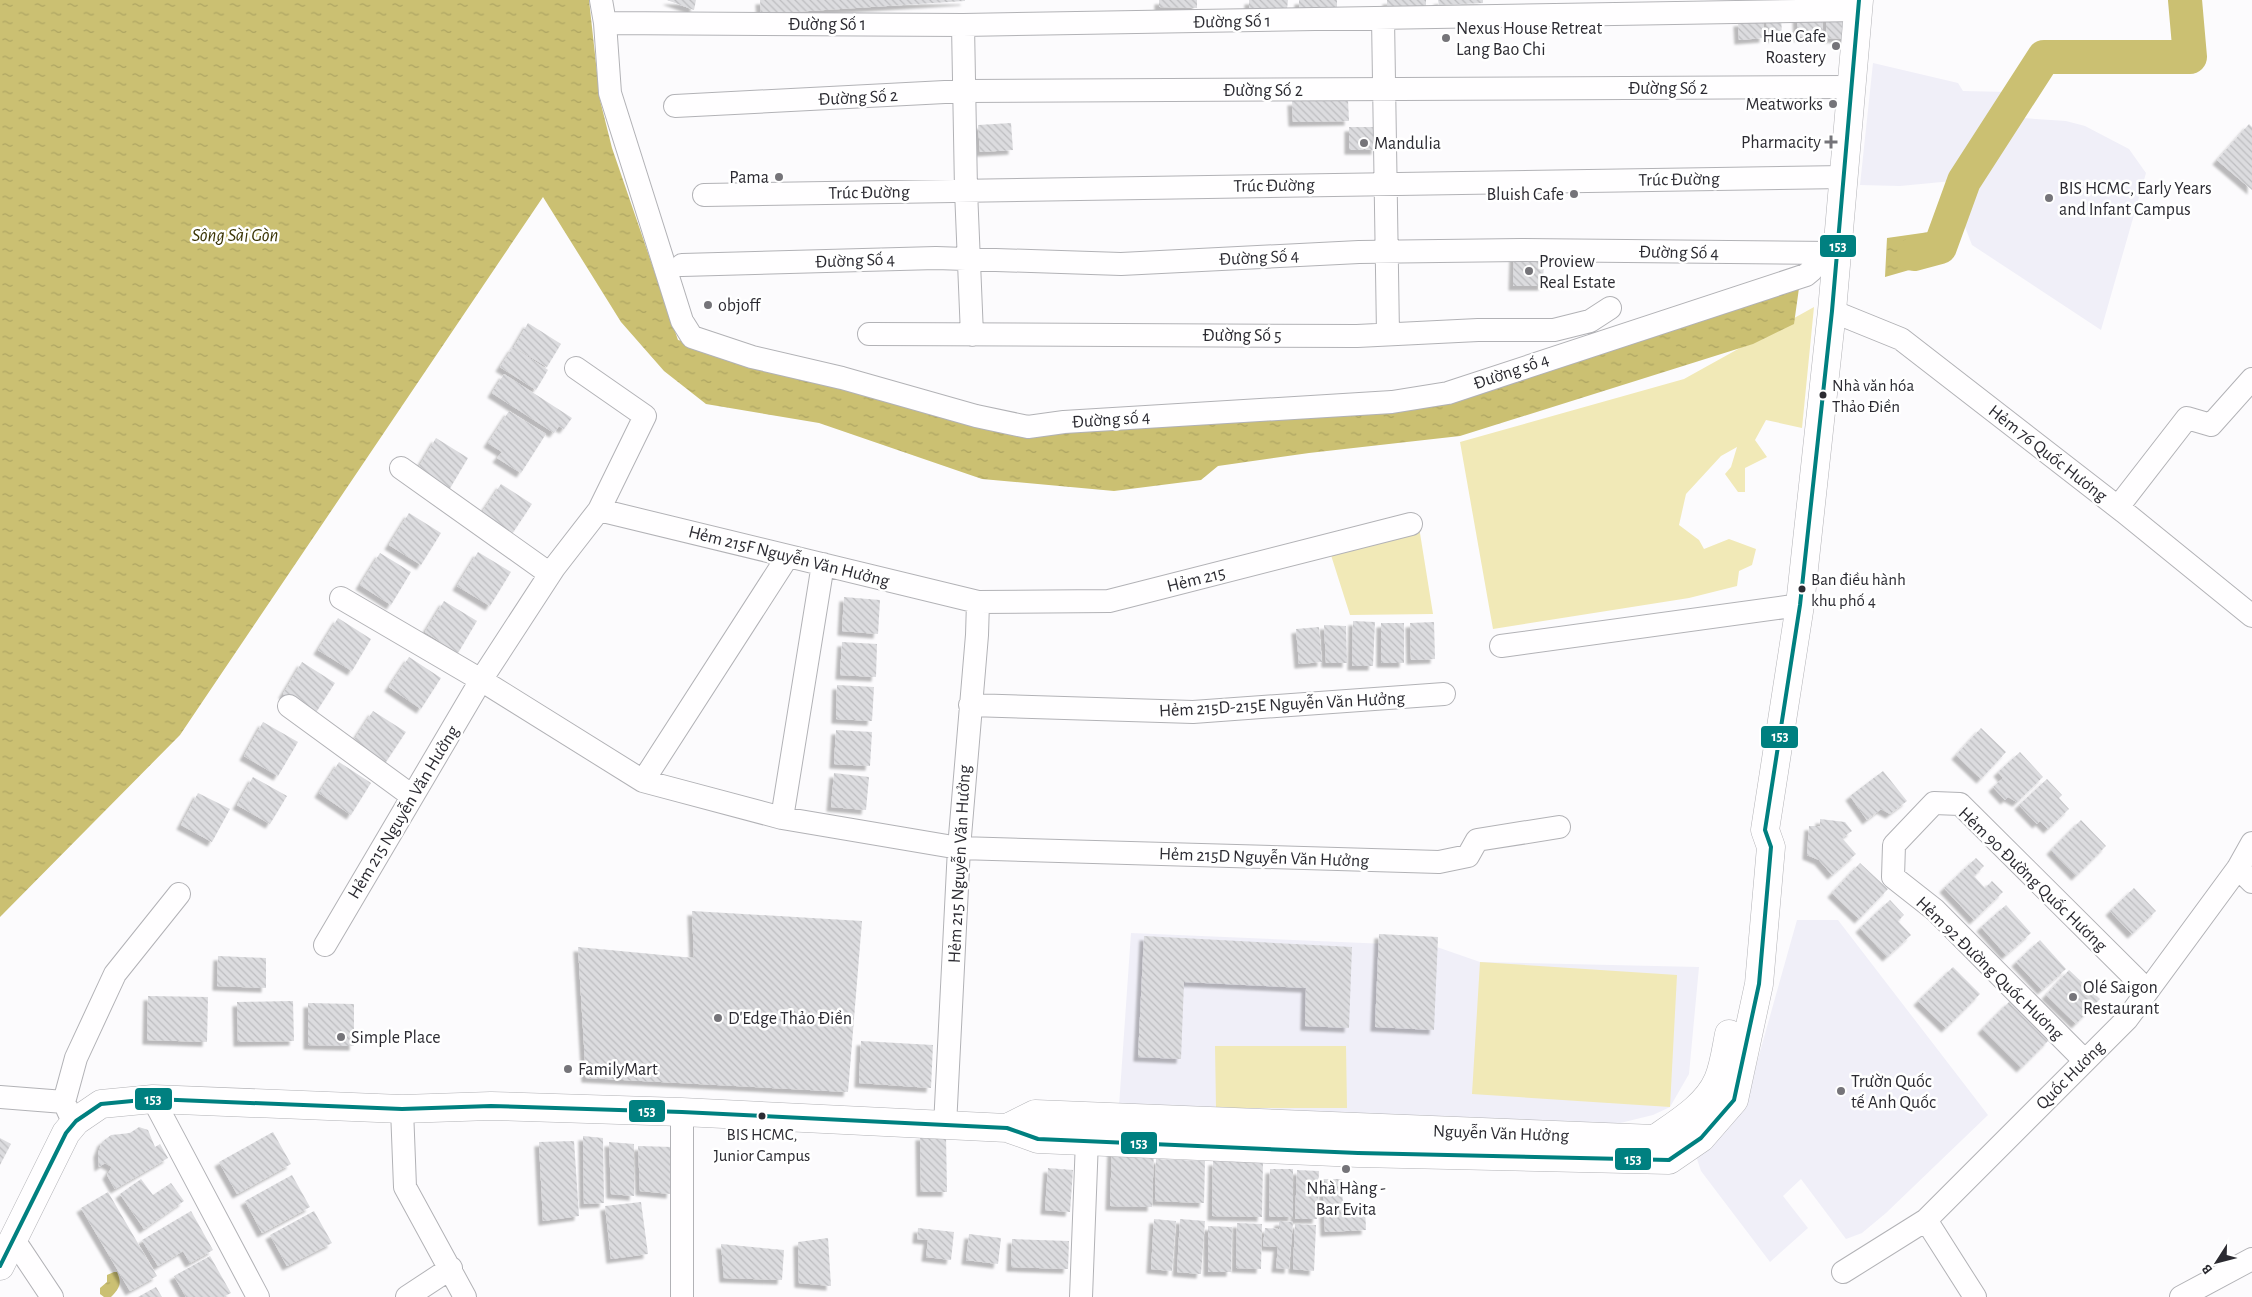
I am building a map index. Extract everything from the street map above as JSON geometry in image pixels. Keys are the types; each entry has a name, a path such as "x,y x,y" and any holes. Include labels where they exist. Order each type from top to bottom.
{"main road":[{"name":"Nguyễn Văn Hưởng","path":"1007,1128 1034,1114 1358,1153 1669,1160 1701,1138 1734,1100 1759,984 1771,847 1765,830 1800,605 1832,311 1830,256 1844,177 1859,5"},
{"name":"Nguyễn Văn Hưởng","path":"0,1266 66,1133 70,1112 101,1104 152,1099 402,1109 491,1106 682,1112 1007,1128 1038,1139 1087,1140 1200,1133"}],"street":[{"path":"601,0 605,23 610,93 669,264"},
{"name":"Đường Số 1","path":"605,23 963,25 1384,18 1859,5"},
{"path":"1384,18 1388,334"},
{"path":"963,25 968,259 972,335"},
{"name":"Đường Số 2","path":"674,106 964,91 1852,87"},
{"name":"Trúc Đường","path":"704,195 1844,177"},
{"name":"Đường Số 4","path":"669,264 936,258 1121,264 1386,252 1521,250 1830,256"},
{"name":"Đường số 4","path":"669,264 682,321 692,337 752,357 842,378 976,416 1028,427 1064,422 1392,402 1448,393 1806,275 1830,256"},
{"name":"Đường Số 5","path":"869,334 1388,334 1478,330 1554,330 1590,321 1610,308"},
{"name":"Hẻm 76 Quốc Hương","path":"1832,311 1902,339 2118,507 2252,616"},
{"name":"Hẻm 215 Nguyễn Văn Hưởng","path":"325,945 481,680 550,574 599,510 645,416 576,368"},
{"path":"2118,507 2187,418 2211,425 2252,379"},
{"path":"401,468 550,574"},
{"name":"Hẻm 215F Nguyễn Văn Hưởng","path":"599,510 978,602"},
{"name":"Hẻm 215","path":"978,602 1109,601 1410,524"},
{"path":"643,781 788,556"},
{"path":"782,818 823,564"},
{"path":"341,598 481,680 643,781 782,818 959,848"},
{"name":"Hẻm 215 Nguyễn Văn Hưởng","path":"946,1126 959,848 977,635 978,602"},
{"path":"1501,646 1800,605"},
{"name":"Hẻm 215D-215E Nguyễn Văn Hưởng","path":"970,706 1193,712 1444,694"},
{"path":"289,706 412,796"},
{"name":"Hẻm 90 Đường Quốc Hương","path":"1893,877 1894,844 1934,804 1960,804 2147,990"},
{"name":"Hẻm 215D Nguyễn Văn Hưởng","path":"959,848 1439,862 1468,856 1477,840 1559,827"},
{"name":"Quốc Hương","path":"1843,1272 1926,1220 2127,1019 2147,990 2245,875 2252,843"},
{"name":"Hẻm 92 Đường Quốc Hương","path":"1893,877 1934,910 2085,1061"},
{"path":"0,1097 70,1112 76,1058 115,974 179,894"},
{"path":"152,1099 258,1297"},
{"path":"402,1109 405,1186 466,1297"},
{"path":"682,1112 682,1297"},
{"path":"1081,1297 1087,1140"},
{"path":"1926,1220 1975,1297"},
{"path":"14,1240 52,1297"},
{"path":"2181,1297 2252,1259"},
{"path":"407,1297 451,1268"}],"shaded area":[{"name":"BIS HCMC, Early Years and Infant Campus","path":"1873,63 1958,83 1963,91 2009,92 2022,118 2066,121 2085,126 2129,149 2146,173 2101,330 1972,245 1958,209 1963,180 1900,186 1860,185"},
{"path":"1814,307 1802,428 1766,420 1755,440 1767,457 1745,468 1745,492 1738,492 1725,474 1731,467 1737,447 1721,456 1686,494 1679,525 1699,540 1704,549 1729,539 1756,549 1752,565 1739,571 1737,586 1689,598 1493,629 1460,442 1684,379"},
{"path":"1419,527 1433,614 1350,615 1330,552"},
{"path":"1797,920 1838,920 1988,1115 1886,1213 1862,1233 1846,1239 1801,1179 1783,1196 1808,1228 1770,1262 1701,1171 1694,1150 1745,1105"},
{"path":"1131,933 1434,946 1480,962 1699,967 1689,1074 1670,1107 1653,1115 1612,1125 1119,1106"},
{"path":"1480,962 1677,975 1670,1107 1472,1094"},
{"path":"1215,1046 1346,1046 1347,1108 1216,1108"}],"water":[{"name":"Sông Sài Gòn","path":"0,0 589,0 600,100 612,148 678,340 1031,437 1120,427 1393,411 1799,288 1794,324 1753,344 1460,436 1309,453 1218,466 1201,480 1114,491 982,479 819,423 706,404 664,371 621,322 543,197 180,735 0,917"},
{"path":"1957,228 1951,258 1885,277 1887,238"},
{"path":"117,1272 120,1282 118,1288 111,1297 104,1297 100,1294 100,1288 107,1282 107,1275"}],"building":[{"path":"667,0 696,0 694,10"},
{"path":"760,0 965,0 965,1 761,14"},
{"path":"1159,0 1197,0 1197,8 1159,7"},
{"path":"1249,0 1288,0 1287,9 1249,8"},
{"path":"1299,0 1337,0 1337,10 1299,10"},
{"path":"1387,0 1426,0 1426,8 1387,7"},
{"path":"1438,0 1483,0 1483,3 1439,5"},
{"path":"1822,13 1823,36 1798,37 1797,14"},
{"path":"1826,13 1850,13 1849,39 1826,38"},
{"path":"1781,14 1782,37 1768,38 1766,15"},
{"path":"1763,21 1764,38 1739,40 1738,22"},
{"path":"1348,100 1349,121 1293,122 1292,101"},
{"path":"1011,123 1013,150 980,152 978,125"},
{"path":"2249,124 2252,127 2252,190 2217,160"},
{"path":"1349,127 1376,127 1376,150 1349,150"},
{"name":"Proview Real Estate","path":"1514,255 1544,256 1543,286 1513,286"},
{"path":"528,323 561,344 547,367 514,347"},
{"path":"513,347 548,370 536,390 500,367"},
{"path":"504,374 572,418 564,429 559,426 554,433 492,393"},
{"path":"509,411 546,434 521,473 497,458 502,452 488,443"},
{"path":"436,438 468,458 449,490 417,470"},
{"path":"501,484 532,504 512,534 481,514"},
{"path":"409,513 441,533 421,565 389,545"},
{"path":"478,552 511,572 490,606 457,586"},
{"path":"380,553 411,572 391,605 360,585"},
{"path":"844,597 880,600 878,634 842,631"},
{"path":"444,601 477,621 458,653 425,632"},
{"path":"338,618 371,639 352,671 318,650"},
{"path":"1353,621 1375,622 1373,666 1352,666"},
{"path":"1434,622 1435,659 1411,660 1410,623"},
{"path":"1381,623 1404,623 1404,663 1381,663"},
{"path":"1324,625 1346,626 1347,663 1326,663"},
{"path":"1319,627 1322,662 1299,664 1296,629"},
{"path":"842,642 877,644 876,677 840,675"},
{"path":"409,657 441,678 421,709 389,687"},
{"path":"302,662 335,683 315,714 283,694"},
{"path":"837,685 874,687 872,721 836,719"},
{"path":"373,711 406,732 384,765 352,743"},
{"path":"263,722 298,742 278,776 244,756"},
{"path":"1981,728 2006,752 1981,779 1956,755"},
{"path":"836,730 872,732 870,766 834,764"},
{"path":"2020,752 2043,777 2017,802 2008,797 2005,800 1993,787 2003,778 1998,772"},
{"path":"339,762 371,783 351,815 319,793"},
{"path":"1883,771 1907,801 1890,814 1881,809 1867,820 1850,796"},
{"path":"834,773 869,777 866,810 831,807"},
{"path":"253,777 287,796 270,824 237,805"},
{"path":"2047,779 2062,795 2059,798 2069,809 2048,829 2040,821 2037,824 2019,805"},
{"path":"198,793 230,809 212,842 181,825"},
{"path":"1820,819 1845,822 1852,831 1842,838 1856,854 1832,875 1819,860 1807,855 1809,826 1820,826"},
{"path":"2081,820 2106,846 2076,876 2051,850"},
{"path":"1976,858 1984,866 1974,876 1985,888 1992,881 2003,892 1974,920 1944,888"},
{"path":"1860,863 1888,889 1859,919 1832,893"},
{"path":"2134,888 2156,911 2132,934 2110,911"},
{"path":"1890,900 1904,915 1898,921 1911,935 1887,957 1860,928"},
{"path":"2006,905 2031,933 2006,955 1981,927"},
{"name":"D'Edge Thảo Điền","path":"692,911 862,921 848,1092 586,1078 578,947 694,958"},
{"path":"1379,934 1438,937 1434,1030 1375,1027"},
{"path":"1144,936 1352,947 1349,1028 1305,1026 1306,988 1184,982 1181,1059 1138,1057"},
{"path":"2040,940 2066,969 2042,990 2016,962"},
{"path":"218,956 266,958 266,988 217,986"},
{"path":"1953,967 1980,994 1946,1028 1918,1001"},
{"name":"Olé Saigon Restaurant","path":"2069,970 2100,999 2076,1024 2046,995"},
{"path":"148,996 208,997 207,1042 147,1040"},
{"path":"293,1001 294,1041 238,1042 237,1002"},
{"path":"2010,1001 2049,1040 2021,1068 1982,1029"},
{"path":"308,1003 354,1004 354,1046 308,1045"},
{"path":"861,1041 933,1045 931,1088 859,1083"},
{"path":"139,1127 148,1130 155,1147 160,1144 168,1158 115,1189 107,1175 112,1167 105,1163 99,1167 98,1153 102,1142 111,1135 130,1133"},
{"path":"273,1132 291,1164 237,1194 219,1162"},
{"path":"946,1135 947,1192 921,1192 920,1136"},
{"path":"583,1136 603,1138 604,1203 584,1204"},
{"path":"0,1138 11,1144 0,1165"},
{"path":"574,1141 579,1216 543,1221 539,1142"},
{"path":"609,1142 634,1144 634,1196 611,1194"},
{"path":"638,1146 673,1147 671,1194 640,1191"},
{"path":"1112,1148 1154,1149 1152,1207 1110,1206"},
{"path":"1156,1159 1205,1161 1204,1203 1155,1201"},
{"path":"1213,1161 1263,1162 1262,1217 1212,1216"},
{"path":"1048,1168 1073,1170 1070,1212 1045,1210"},
{"path":"1270,1169 1293,1169 1293,1217 1269,1217"},
{"path":"1297,1170 1319,1171 1317,1219 1295,1219"},
{"path":"292,1175 310,1207 262,1233 245,1201"},
{"path":"141,1179 153,1195 171,1183 184,1201 144,1229 120,1194"},
{"path":"1323,1179 1342,1179 1343,1208 1365,1207 1366,1230 1325,1232"},
{"path":"108,1192 157,1276 130,1291 81,1208"},
{"path":"641,1202 648,1254 611,1259 605,1206"},
{"path":"191,1211 213,1250 190,1263 183,1251 158,1266 142,1240"},
{"path":"314,1211 332,1243 287,1266 270,1235"},
{"path":"1154,1219 1176,1221 1172,1271 1151,1269"},
{"path":"1180,1219 1205,1221 1201,1274 1177,1272"},
{"path":"1279,1221 1293,1222 1289,1269 1276,1268 1278,1247 1263,1246 1265,1228 1279,1229"},
{"path":"1237,1223 1262,1224 1261,1269 1236,1268"},
{"path":"1295,1224 1316,1225 1314,1271 1293,1269"},
{"path":"1208,1226 1232,1227 1231,1272 1208,1272"},
{"path":"918,1228 954,1232 951,1260 926,1257 928,1240 917,1239"},
{"path":"969,1234 1001,1238 998,1264 966,1260"},
{"path":"828,1238 831,1286 799,1283 798,1242"},
{"path":"1012,1239 1069,1241 1068,1269 1011,1267"},
{"path":"721,1244 784,1250 782,1280 724,1278"},
{"path":"210,1256 231,1293 223,1297 186,1297 174,1276"},
{"path":"156,1287 162,1297 138,1297"}],"waterway":[{"path":"1914,254 1940,247 1964,181 2044,57 2190,57 2185,0"}],"transit line":[{"name":"153","path":"0,1266 66,1133 76,1121 101,1104 153,1099 402,1109 491,1106 682,1112 1007,1128 1038,1139 1358,1153 1669,1160 1701,1138 1734,1100 1759,984 1771,847 1765,830 1800,605 1832,311 1859,0"}],"place":[{"name":"Nexus House Retreat Lang Bao Chi","path":"1446,38"},
{"name":"Hue Cafe Roastery","path":"1836,46"},
{"name":"Meatworks","path":"1833,104"},
{"name":"Pharmacity","path":"1831,142"},
{"name":"Mandulia","path":"1364,143"},
{"name":"Pama","path":"779,177"},
{"name":"Bluish Cafe","path":"1574,194"},
{"name":"BIS HCMC, Early Years and Infant Campus","path":"2049,198"},
{"name":"Proview Real Estate","path":"1529,271"},
{"name":"objoff","path":"708,305"},
{"name":"Nhà văn hóa Thảo Điền","path":"1823,395"},
{"name":"Ban điều hành khu phố 4","path":"1802,589"},
{"name":"Olé Saigon Restaurant","path":"2073,997"},
{"name":"D'Edge Thảo Điền","path":"718,1018"},
{"name":"Simple Place","path":"341,1037"},
{"name":"FamilyMart","path":"568,1069"},
{"name":"Trườn Quốc tế Anh Quốc","path":"1841,1091"},
{"name":"BIS HCMC, Junior Campus","path":"762,1116"},
{"name":"Nhà Hàng - Bar Evita","path":"1346,1169"}]}
